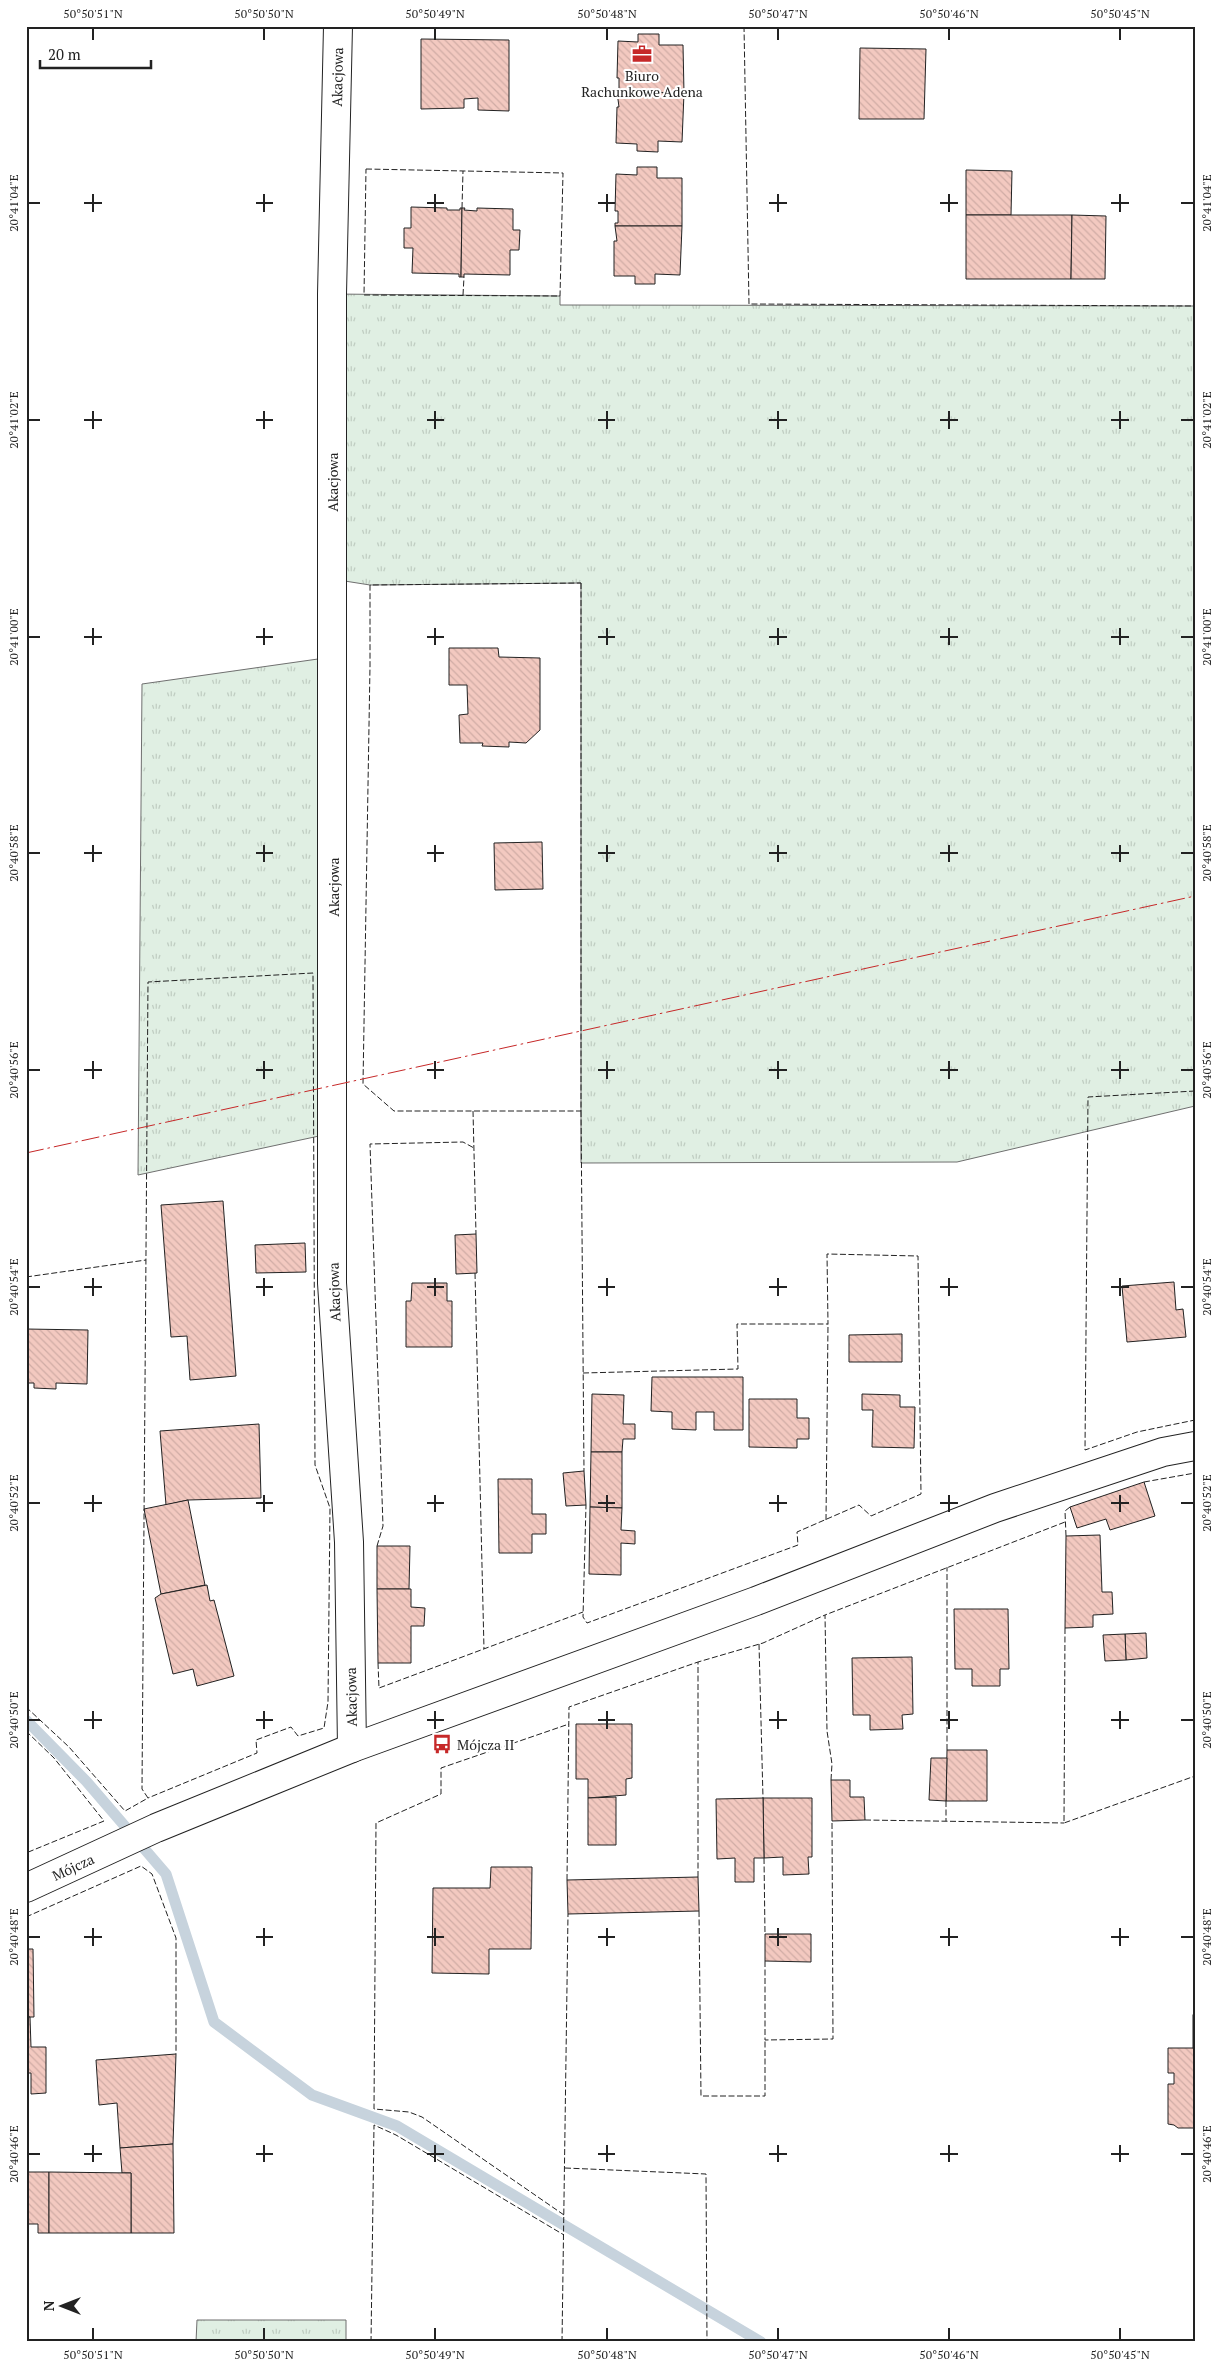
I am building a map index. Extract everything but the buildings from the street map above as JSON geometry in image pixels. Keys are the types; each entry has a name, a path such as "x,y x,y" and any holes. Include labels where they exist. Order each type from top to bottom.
{"street":[{"name":"Akacjowa","path":"338,26 332,294 332,1283 349,1542 352,1748"},
{"name":"Mójcza","path":"26,1888 156,1828 352,1748 756,1601 995,1508 1164,1452 1195,1446"}],"green space":[{"path":"332,294 560,296 560,305 1195,306 1195,1106 957,1162 581,1163 581,583 370,585 332,579"},
{"path":"332,657 333,1133 138,1175 142,684"},
{"path":"197,2320 346,2320 346,2342 196,2342"}],"waterway":[{"path":"26,1720 86,1781 166,1874 214,2022 312,2095 397,2126 761,2342"}],"fence":[{"path":"744,26 749,304 1195,306"},
{"path":"1173,26 1195,27"},
{"path":"366,169 563,173 560,296 364,295 366,169"},
{"path":"462,208 463,171"},
{"path":"463,295 464,277"},
{"path":"581,583 581,1111 394,1111 363,1084 370,585 581,583"},
{"path":"26,1707 69,1747 125,1811 148,1798 142,1789 148,982 313,973 315,1465 330,1508 328,1702 324,1728 298,1736 291,1727 256,1740 257,1753 148,1798"},
{"path":"1195,1091 1088,1097 1085,1450 1137,1432 1195,1420"},
{"path":"473,1111 476,1234"},
{"path":"581,1111 584,1471"},
{"path":"377,1546 383,1526 370,1144 463,1142 474,1148"},
{"path":"583,1373 738,1369 737,1324 828,1324 827,1254 918,1256 921,1494 871,1516 859,1505 797,1532 798,1545 587,1623 583,1617 586,1505"},
{"path":"26,1277 146,1260"},
{"path":"475,1273 484,1649"},
{"path":"826,1520 828,1324"},
{"path":"1144,1482 1195,1473"},
{"path":"1066,1536 1065,1511 1070,1507"},
{"path":"831,1780 832,1764 827,1731 825,1615 1065,1522"},
{"path":"947,1567 947,1750"},
{"path":"378,1663 379,1688 583,1612"},
{"path":"698,1877 698,1662 763,1643 825,1615"},
{"path":"1065,1628 1064,1823 1195,1776"},
{"path":"759,1644 763,1798"},
{"path":"567,1880 569,1707 698,1662"},
{"path":"564,2215 422,2117 409,2112 374,2109 376,1823 441,1794 441,1768 569,1724"},
{"path":"26,1731 54,1758 104,1821 26,1853"},
{"path":"946,1801 946,1821"},
{"path":"865,1820 1064,1823"},
{"path":"765,1961 765,2040 833,2039 832,1821"},
{"path":"764,1858 765,1934"},
{"path":"26,1917 141,1866 152,1874 176,1938 176,2054"},
{"path":"699,1911 701,2096 765,2096 765,2040"},
{"path":"562,2342 568,1914"},
{"path":"371,2342 374,2125 396,2135 564,2235"},
{"path":"565,2168 706,2174 707,2342"}],"power":[{"path":"26,1153 1195,896"}],"place":[{"name":"Biuro Rachunkowe Adena","path":"642,54"},
{"name":"Mójcza II","path":"442,1744"}]}
